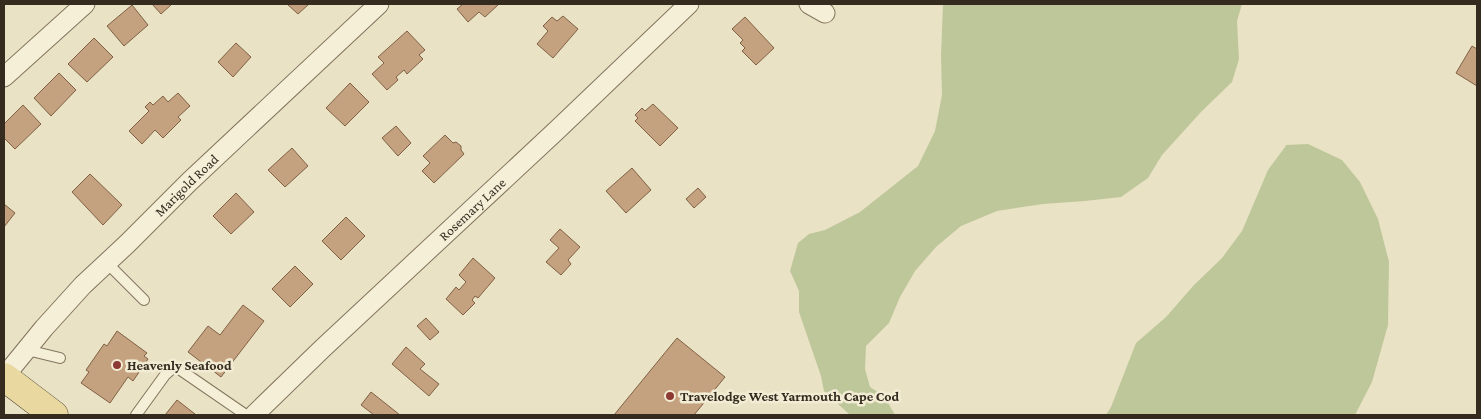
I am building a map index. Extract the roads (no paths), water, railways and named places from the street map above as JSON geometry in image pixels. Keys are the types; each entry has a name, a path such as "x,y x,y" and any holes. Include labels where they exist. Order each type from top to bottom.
{"main road":[{"path":"4,377 54,415"}],"street":[{"path":"4,76 85,4"},
{"name":"Marigold Road","path":"4,377 83,285 189,182 379,4"},
{"name":"Rosemary Lane","path":"254,415 689,4"}],"lane":[{"path":"107,263 144,300"},
{"path":"26,350 60,358"},
{"path":"136,415 173,368 179,369 246,415"}],"place":[{"name":"Heavenly Seafood","path":"117,365"},
{"name":"Travelodge West Yarmouth Cape Cod","path":"670,396"}]}
